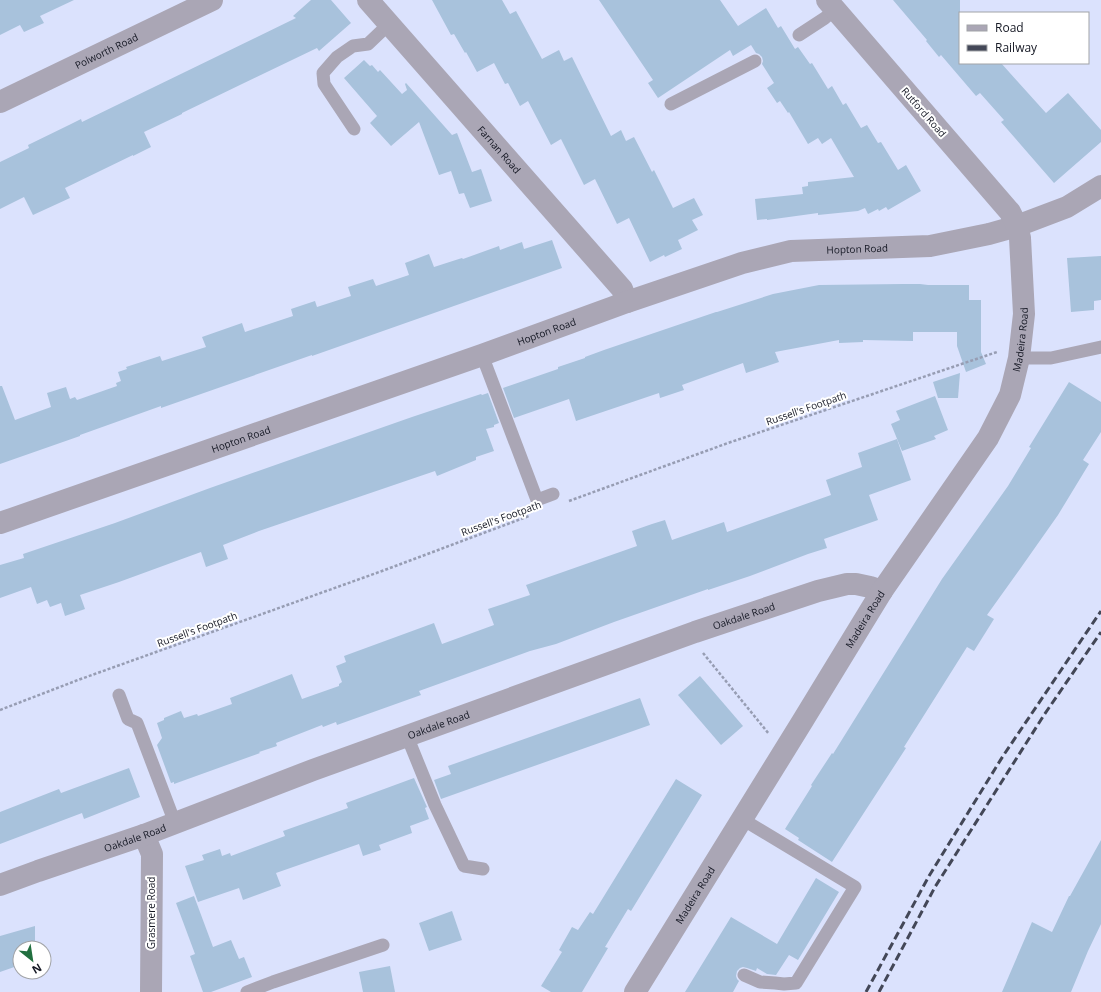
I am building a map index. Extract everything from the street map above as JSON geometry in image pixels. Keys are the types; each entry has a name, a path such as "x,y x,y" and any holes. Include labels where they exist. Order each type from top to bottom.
{"street":[{"name":"Polworth Road","path":"0,102 212,0"},
{"name":"Farnan Road","path":"368,0 622,289 627,302"},
{"name":"Rutford Road","path":"831,5 1010,212 1017,226"},
{"name":"Hopton Road","path":"0,523 627,302 742,263 791,251 930,246 989,234 1017,226 1067,207 1101,186"},
{"name":"Madeira Road","path":"635,992 882,591 988,438 1010,395 1019,358 1024,314 1020,238 1017,226"},
{"name":"Oakdale Road","path":"0,885 144,835 313,770 695,632 818,591 847,584 856,584 882,591"},
{"name":"Grasmere Road","path":"144,835 152,854 151,992"}],"lane":[{"path":"799,35 825,18 831,5"},
{"path":"354,129 324,84 323,73 337,57 353,46 368,44 389,24"},
{"path":"671,104 755,61"},
{"path":"1019,358 1051,358 1101,347"},
{"path":"482,354 537,500 553,494"},
{"path":"120,695 128,719 136,723 175,823"},
{"path":"407,736 435,804 464,866 483,869"},
{"path":"742,819 855,887 796,983 784,984 760,982 744,975"},
{"path":"247,992 383,945"}],"path":[{"name":"Russell's Footpath","path":"565,503 728,443 998,352"},
{"name":"Russell's Footpath","path":"0,710 78,680 535,514"},
{"path":"695,632 704,654 771,735 782,754"}],"building":[{"path":"0,0 74,0 40,16 44,23 24,32 20,25 0,35"},
{"path":"311,0 331,0 351,23 319,51 317,48 144,132 151,147 65,188 70,198 33,215 24,197 0,209 0,162 29,148 28,145 81,119 82,122 296,18 293,16"},
{"path":"432,0 502,0 510,14 516,11 542,59 559,50 564,61 572,57 611,136 621,130 626,141 634,137 652,172 654,170 673,208 694,198 703,215 692,220 698,230 678,240 682,249 665,257 664,255 650,262 629,218 617,224 595,179 584,185 561,139 551,145 528,101 520,106 508,83 505,84 494,63 477,72 454,34 451,35"},
{"path":"599,0 720,0 738,26 766,8 778,28 781,26 795,49 798,47 810,64 812,63 828,89 832,86 843,105 846,103 861,128 867,125 878,143 881,142 898,170 906,165 921,191 888,210 886,207 868,214 865,208 858,211 818,215 818,213 757,220 755,199 803,194 802,187 808,186 808,182 854,177 831,138 822,144 818,138 808,144 789,112 788,113 780,101 777,103 767,88 774,83 762,64 762,57 756,53 751,45 733,56 730,50 658,98 648,83 653,80"},
{"path":"893,0 960,0 959,64 1002,64 1046,113 1068,93 1101,130 1101,142 1054,183 1001,122 1004,120 980,93 976,96 941,55 939,57 926,41 927,40"},
{"path":"364,60 370,66 372,65 378,72 380,70 402,94 407,90 406,83 452,135 457,133 472,172 481,169 492,201 470,208 464,193 459,194 451,171 439,175 419,122 391,146 370,123 377,116 344,78"},
{"path":"552,240 562,268 161,408 161,406 0,464 0,386 2,386 15,420 51,407 47,393 66,387 70,399 75,397 77,400 117,386 116,383 121,381 118,372 127,369 126,367 160,356 162,361 206,347 202,337 242,323 245,332 293,316 291,309 315,301 317,307 351,296 348,287 373,279 376,286 409,275 405,263 429,254 434,267 462,258 463,259 499,246 500,250 522,242 524,249"},
{"path":"1101,256 1101,300 1094,301 1094,310 1071,312 1067,258"},
{"path":"819,285 969,285 969,300 981,300 981,352 986,364 966,372 957,346 957,332 913,332 913,341 863,340 863,342 839,343 839,340 775,352 779,362 746,373 743,363 682,385 684,390 660,398 659,393 576,421 569,399 514,418 503,388 558,369 558,367 604,350 773,294"},
{"path":"960,373 958,398 938,398 933,382"},
{"path":"1069,382 1101,402 1101,432 1083,460 1089,464 1058,515 987,615 994,619 974,651 967,647 904,747 906,748 832,862 798,840 799,838 785,829 812,786 811,785 832,753 833,754 942,579 1008,486 1031,448 1029,447"},
{"path":"488,393 499,423 494,425 494,427 486,429 494,451 476,457 476,460 437,476 435,471 259,531 223,545 228,559 206,567 201,552 80,595 85,609 65,616 61,603 50,607 47,600 37,604 31,587 0,598 0,565 24,558 23,554 115,523 412,417"},
{"path":"935,396 948,430 934,436 936,439 902,451 891,424 900,420 896,411"},
{"path":"897,439 911,480 869,495 878,520 824,539 827,548 614,622 556,644 530,651 419,691 421,695 337,725 336,722 323,727 322,725 276,743 277,746 259,752 260,753 174,784 174,782 171,783 157,745 162,738 157,723 164,720 164,718 181,711 184,718 197,714 198,716 232,704 230,698 292,674 302,699 339,686 342,682 336,666 346,662 344,656 434,623 442,644 494,625 488,609 530,595 526,585 637,546 632,531 665,520 672,540 724,522 727,532 831,495 826,480 862,467 858,453"},
{"path":"700,676 743,726 721,745 678,695"},
{"path":"640,698 650,725 441,799 434,780 451,774 448,766"},
{"path":"129,768 140,797 84,819 82,813 0,844 0,812 59,789 61,793"},
{"path":"414,778 427,807 425,808 429,819 410,826 412,833 379,845 381,850 363,856 359,844 276,873 281,886 243,900 239,888 198,902 185,866 204,860 202,855 220,849 222,856 230,853 231,856 285,836 283,831 348,808 346,803"},
{"path":"676,779 702,795 631,911 628,909 605,947 608,948 582,992 551,992 541,986 562,952 559,950 572,927 578,930 590,912 593,914"},
{"path":"1101,840 1101,924 1071,992 1002,992 1032,922 1052,932 1069,896"},
{"path":"816,878 839,892 798,960 789,955 776,975 767,974 757,968 756,971 743,967 740,968 737,971 736,976 739,981 733,992 685,992 731,917 777,944"},
{"path":"194,896 213,947 231,940 239,959 244,957 252,977 211,992 203,992 190,956 195,954 176,903"},
{"path":"452,911 462,940 429,951 419,923"},
{"path":"35,926 35,940 12,940 12,968 0,972 0,936"},
{"path":"390,966 395,992 363,992 359,972"}],"railway":[{"path":"866,992 929,876 1003,756 1101,611"},
{"path":"879,992 935,887 1044,715 1101,632"}]}
